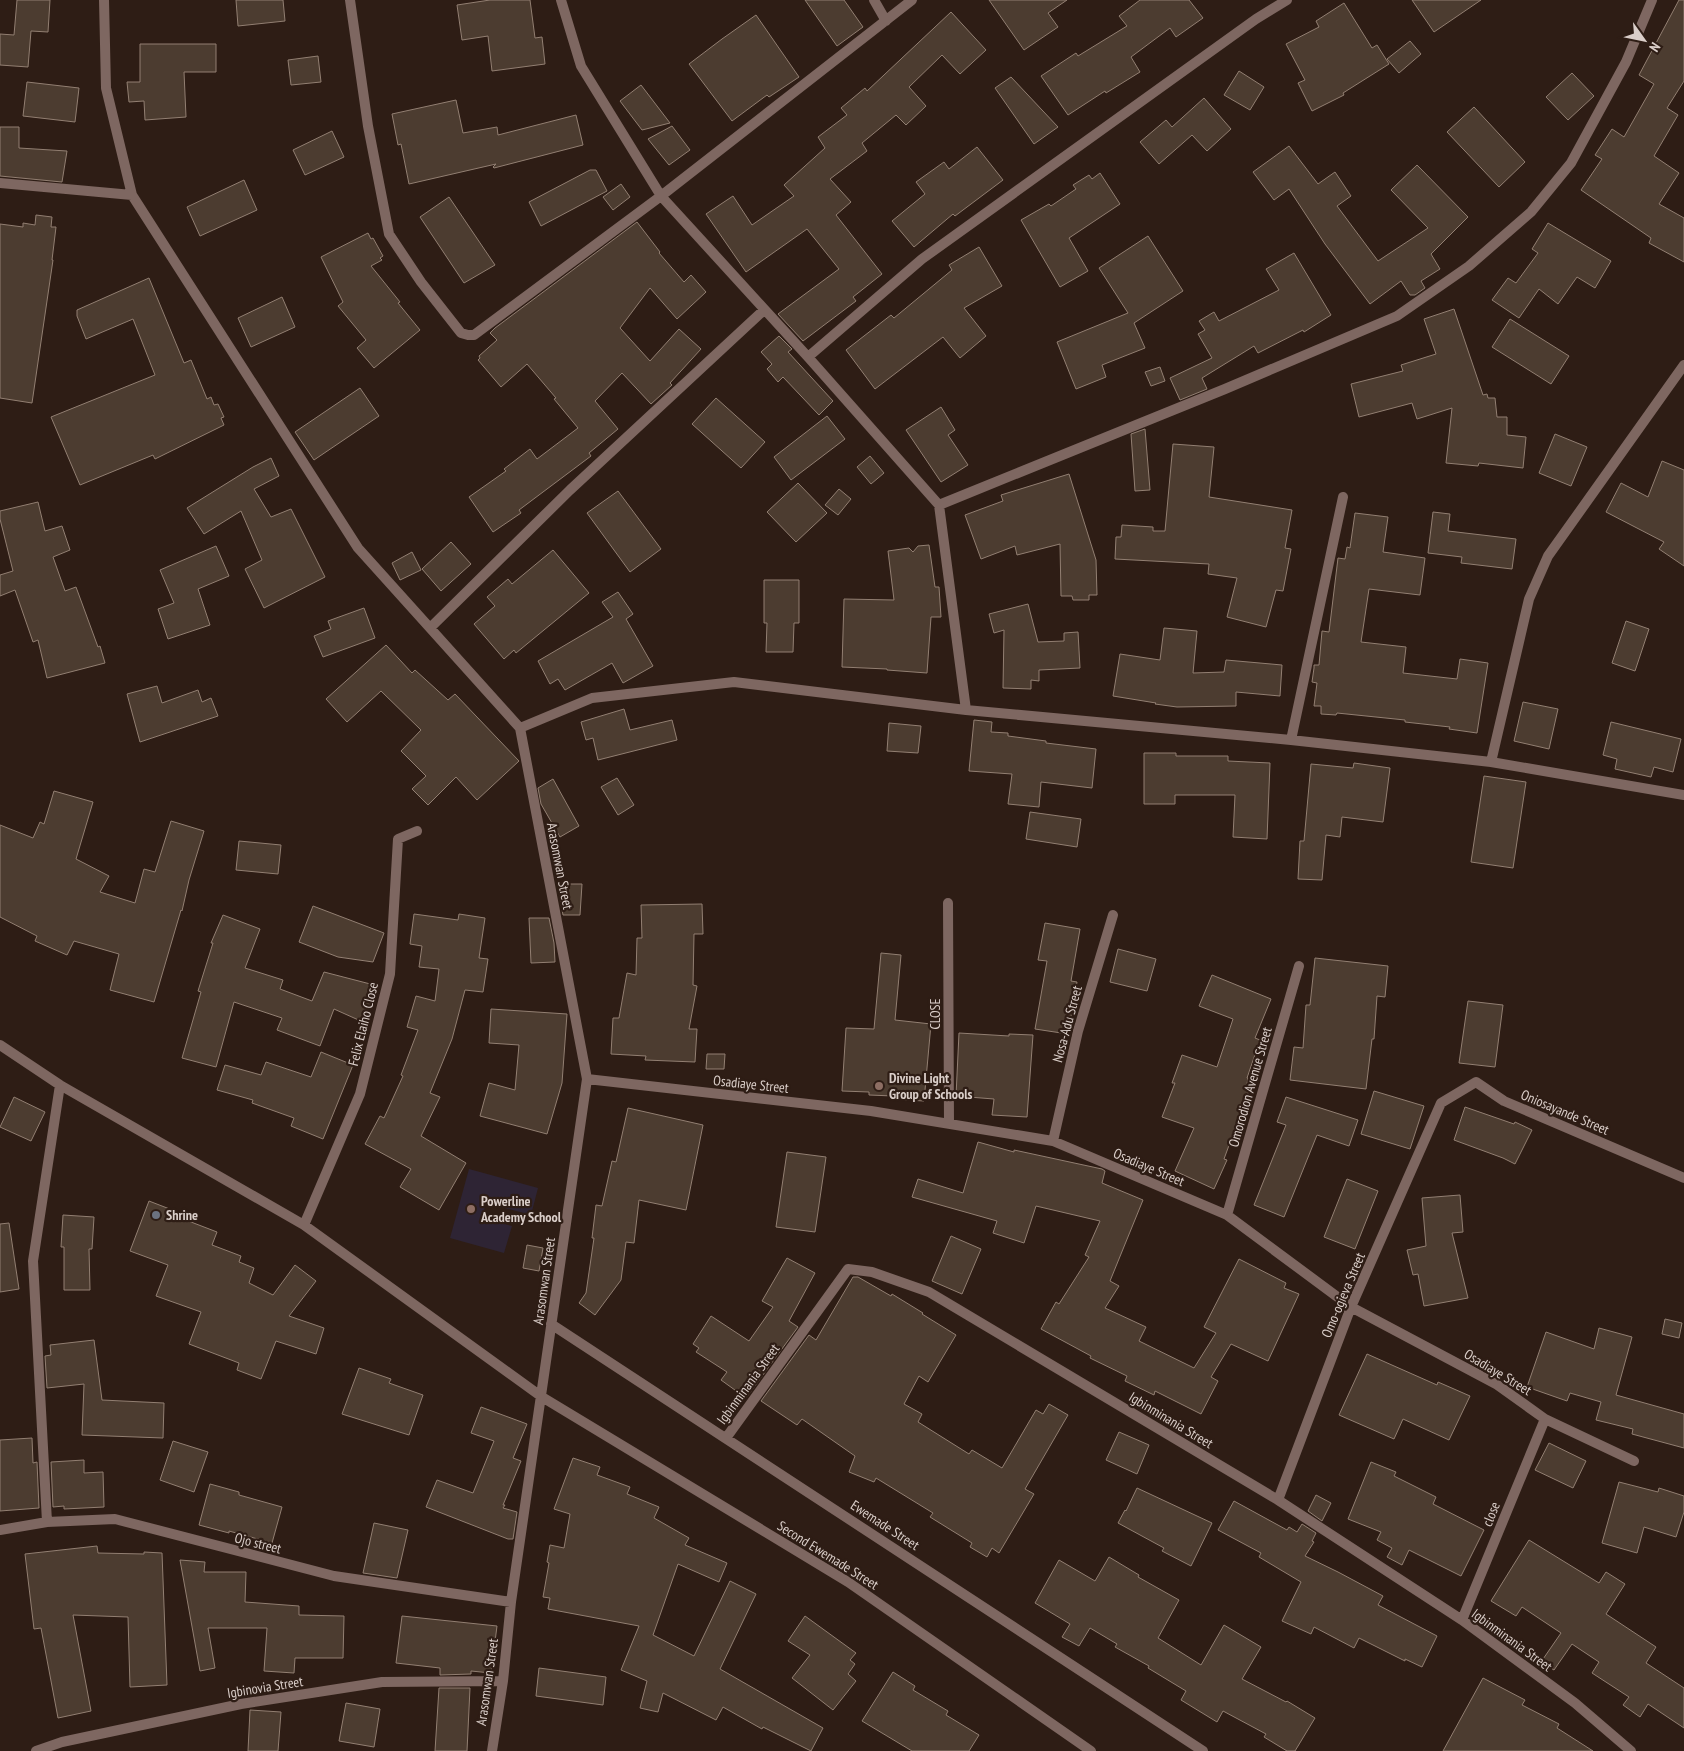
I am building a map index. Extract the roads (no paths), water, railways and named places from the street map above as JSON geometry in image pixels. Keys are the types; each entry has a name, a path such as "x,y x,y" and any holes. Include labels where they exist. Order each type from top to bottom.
{"street":[{"path":"104,0 106,88 132,195 358,548 520,728 592,698 734,682 966,710 1291,740 1491,762 1684,795"},
{"path":"350,0 368,126 389,234 421,282 461,333 468,335 474,335 661,196 912,0"},
{"path":"561,0 581,66 661,196 808,357 939,505 966,710"},
{"path":"874,0 886,21"},
{"path":"808,357 922,259 1256,19 1287,0"},
{"path":"939,505 1226,389 1397,316 1469,266 1531,212 1571,163 1626,62 1652,0"},
{"path":"0,183 132,195"},
{"path":"430,628 570,490 764,310"},
{"path":"1491,762 1529,599 1548,556 1684,365"},
{"path":"1291,740 1343,497"},
{"name":"Arasomwan Street","path":"492,1751 503,1681 511,1602 587,1080 520,728"},
{"name":"Felix Elaiho Close","path":"304,1225 360,1094 390,974 398,839 417,831"},
{"name":"CLOSE","path":"948,904 949,1124"},
{"name":"Nosa-Adu Street","path":"1053,1141 1078,1031 1113,915"},
{"name":"Omorodion Avenue Street","path":"1227,1215 1299,966"},
{"name":"Second Ewemade Street","path":"0,1045 60,1085 304,1225 542,1396 848,1582 1091,1751"},
{"name":"Osadiaye Street","path":"587,1080 871,1111 1053,1141 1227,1215 1351,1307 1496,1384 1545,1419 1634,1461"},
{"name":"Oniosayande Street","path":"1441,1103 1476,1082 1504,1101 1684,1178"},
{"path":"47,1522 33,1262 60,1085"},
{"name":"Omo-ogieva Street","path":"1278,1500 1351,1307 1441,1103"},
{"name":"Igbinminania Street","path":"726,1438 848,1269 872,1272 929,1292 1278,1500 1462,1620 1575,1704 1631,1751"},
{"name":"Ewemade Street","path":"552,1324 1203,1751"},
{"name":"close","path":"1462,1620 1545,1419"},
{"name":"Ojo street","path":"0,1530 47,1522 115,1520 334,1576 511,1602"},
{"name":"Igbinovia Street","path":"36,1751 62,1742 232,1706 382,1682 503,1681"}],"place":[{"name":"Divine Light Group of Schools","path":"879,1086"},
{"name":"Powerline Academy School","path":"471,1209"},
{"name":"Shrine","path":"156,1215"}]}
